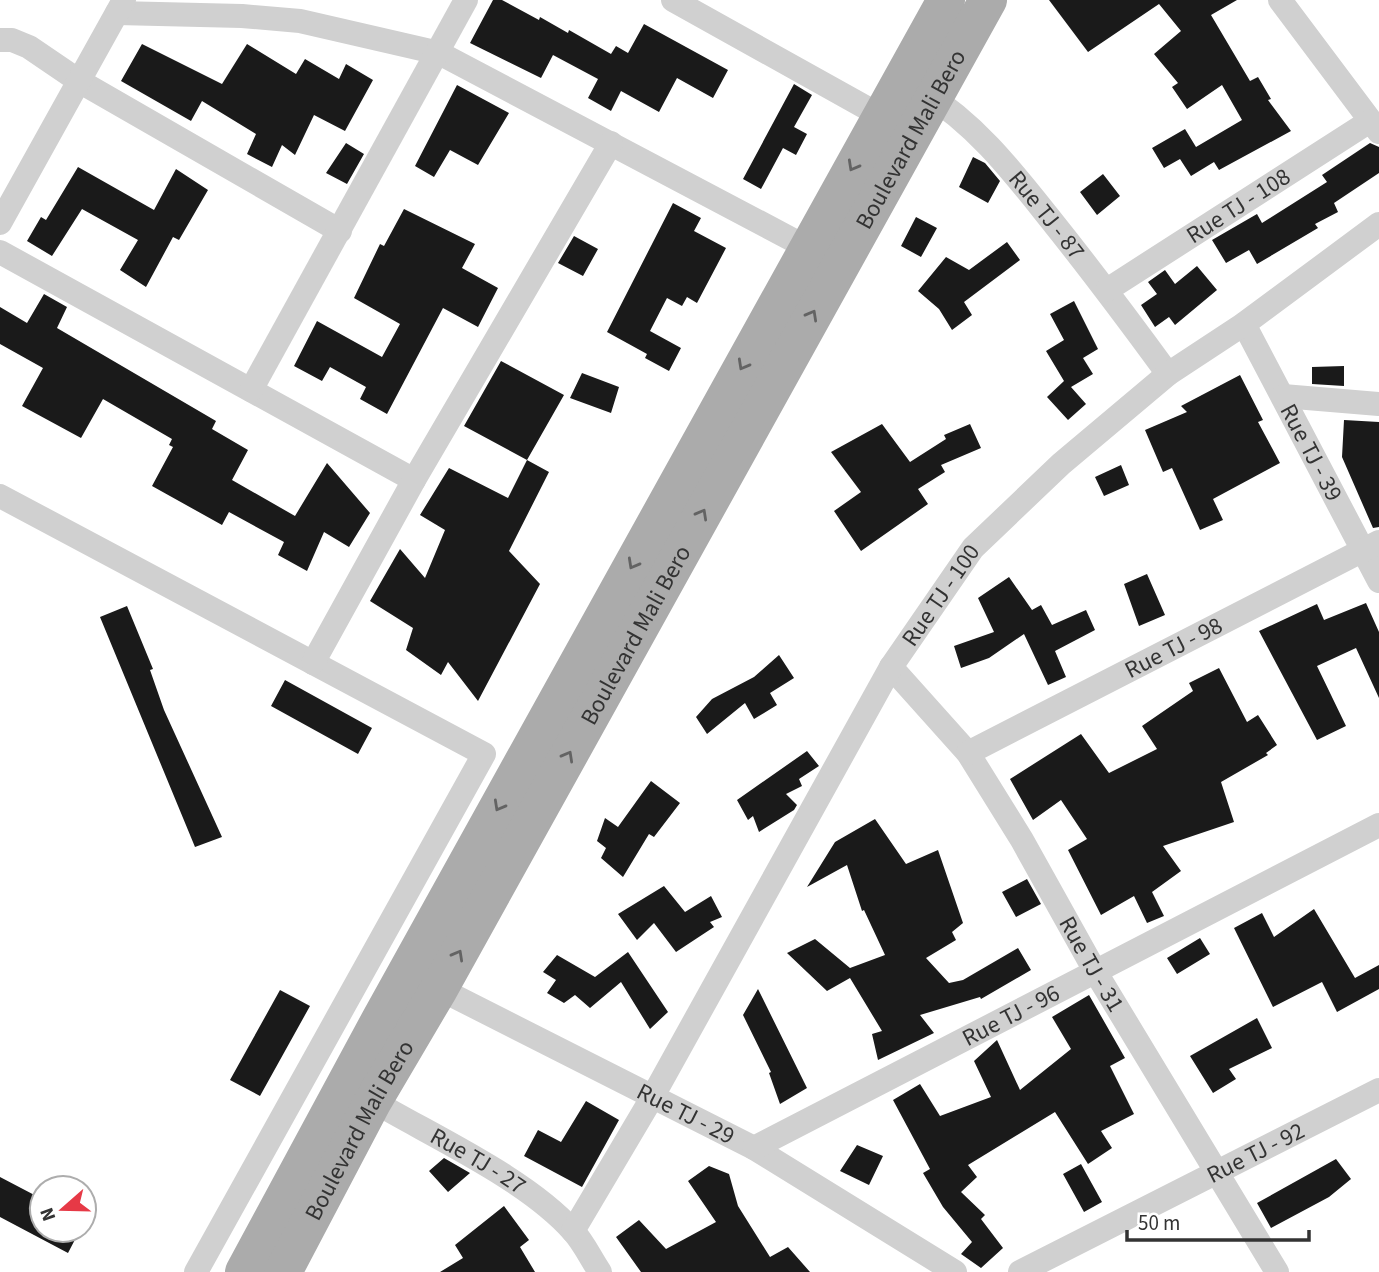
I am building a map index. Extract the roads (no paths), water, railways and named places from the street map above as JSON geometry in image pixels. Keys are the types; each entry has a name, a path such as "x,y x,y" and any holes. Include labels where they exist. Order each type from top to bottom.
{"main road":[{"name":"Boulevard Mali Bero","path":"283,1272 373,1101 423,981 808,248 881,116 917,88 946,0"},
{"name":"Boulevard Mali Bero","path":"244,1272 380,1020 423,981 917,88 988,0"}],"street":[{"path":"251,390 466,0"},
{"path":"673,0 881,116"},
{"path":"1280,0 1375,127"},
{"path":"0,223 121,6 300,21 439,53 808,248"},
{"path":"0,40 12,40 30,47 79,81 340,231"},
{"name":"Rue TJ - 87","path":"917,88 970,125 998,154 1107,290 1168,374"},
{"name":"Rue TJ - 108","path":"1107,290 1375,127"},
{"path":"313,663 414,480 611,143"},
{"name":"Rue TJ - 100","path":"653,1096 891,667 973,548 1052,473 1168,374 1244,324 1379,225"},
{"path":"0,252 414,480"},
{"name":"Rue TJ - 39","path":"1244,324 1370,545 1379,581"},
{"path":"1283,396 1379,404"},
{"path":"0,496 484,754 345,1000 197,1272"},
{"name":"Rue TJ - 98","path":"968,753 1370,545"},
{"name":"Rue TJ - 31","path":"891,667 968,753 1022,840 1095,971 1277,1272"},
{"name":"Rue TJ - 96","path":"754,1148 1379,825"},
{"name":"Rue TJ - 29","path":"423,981 754,1148 955,1272"},
{"path":"345,1000 380,1020"},
{"name":"Rue TJ - 92","path":"1020,1272 1379,1090"},
{"path":"573,1231 653,1096"},
{"name":"Rue TJ - 27","path":"373,1101 513,1182 573,1231 600,1272"}]}
